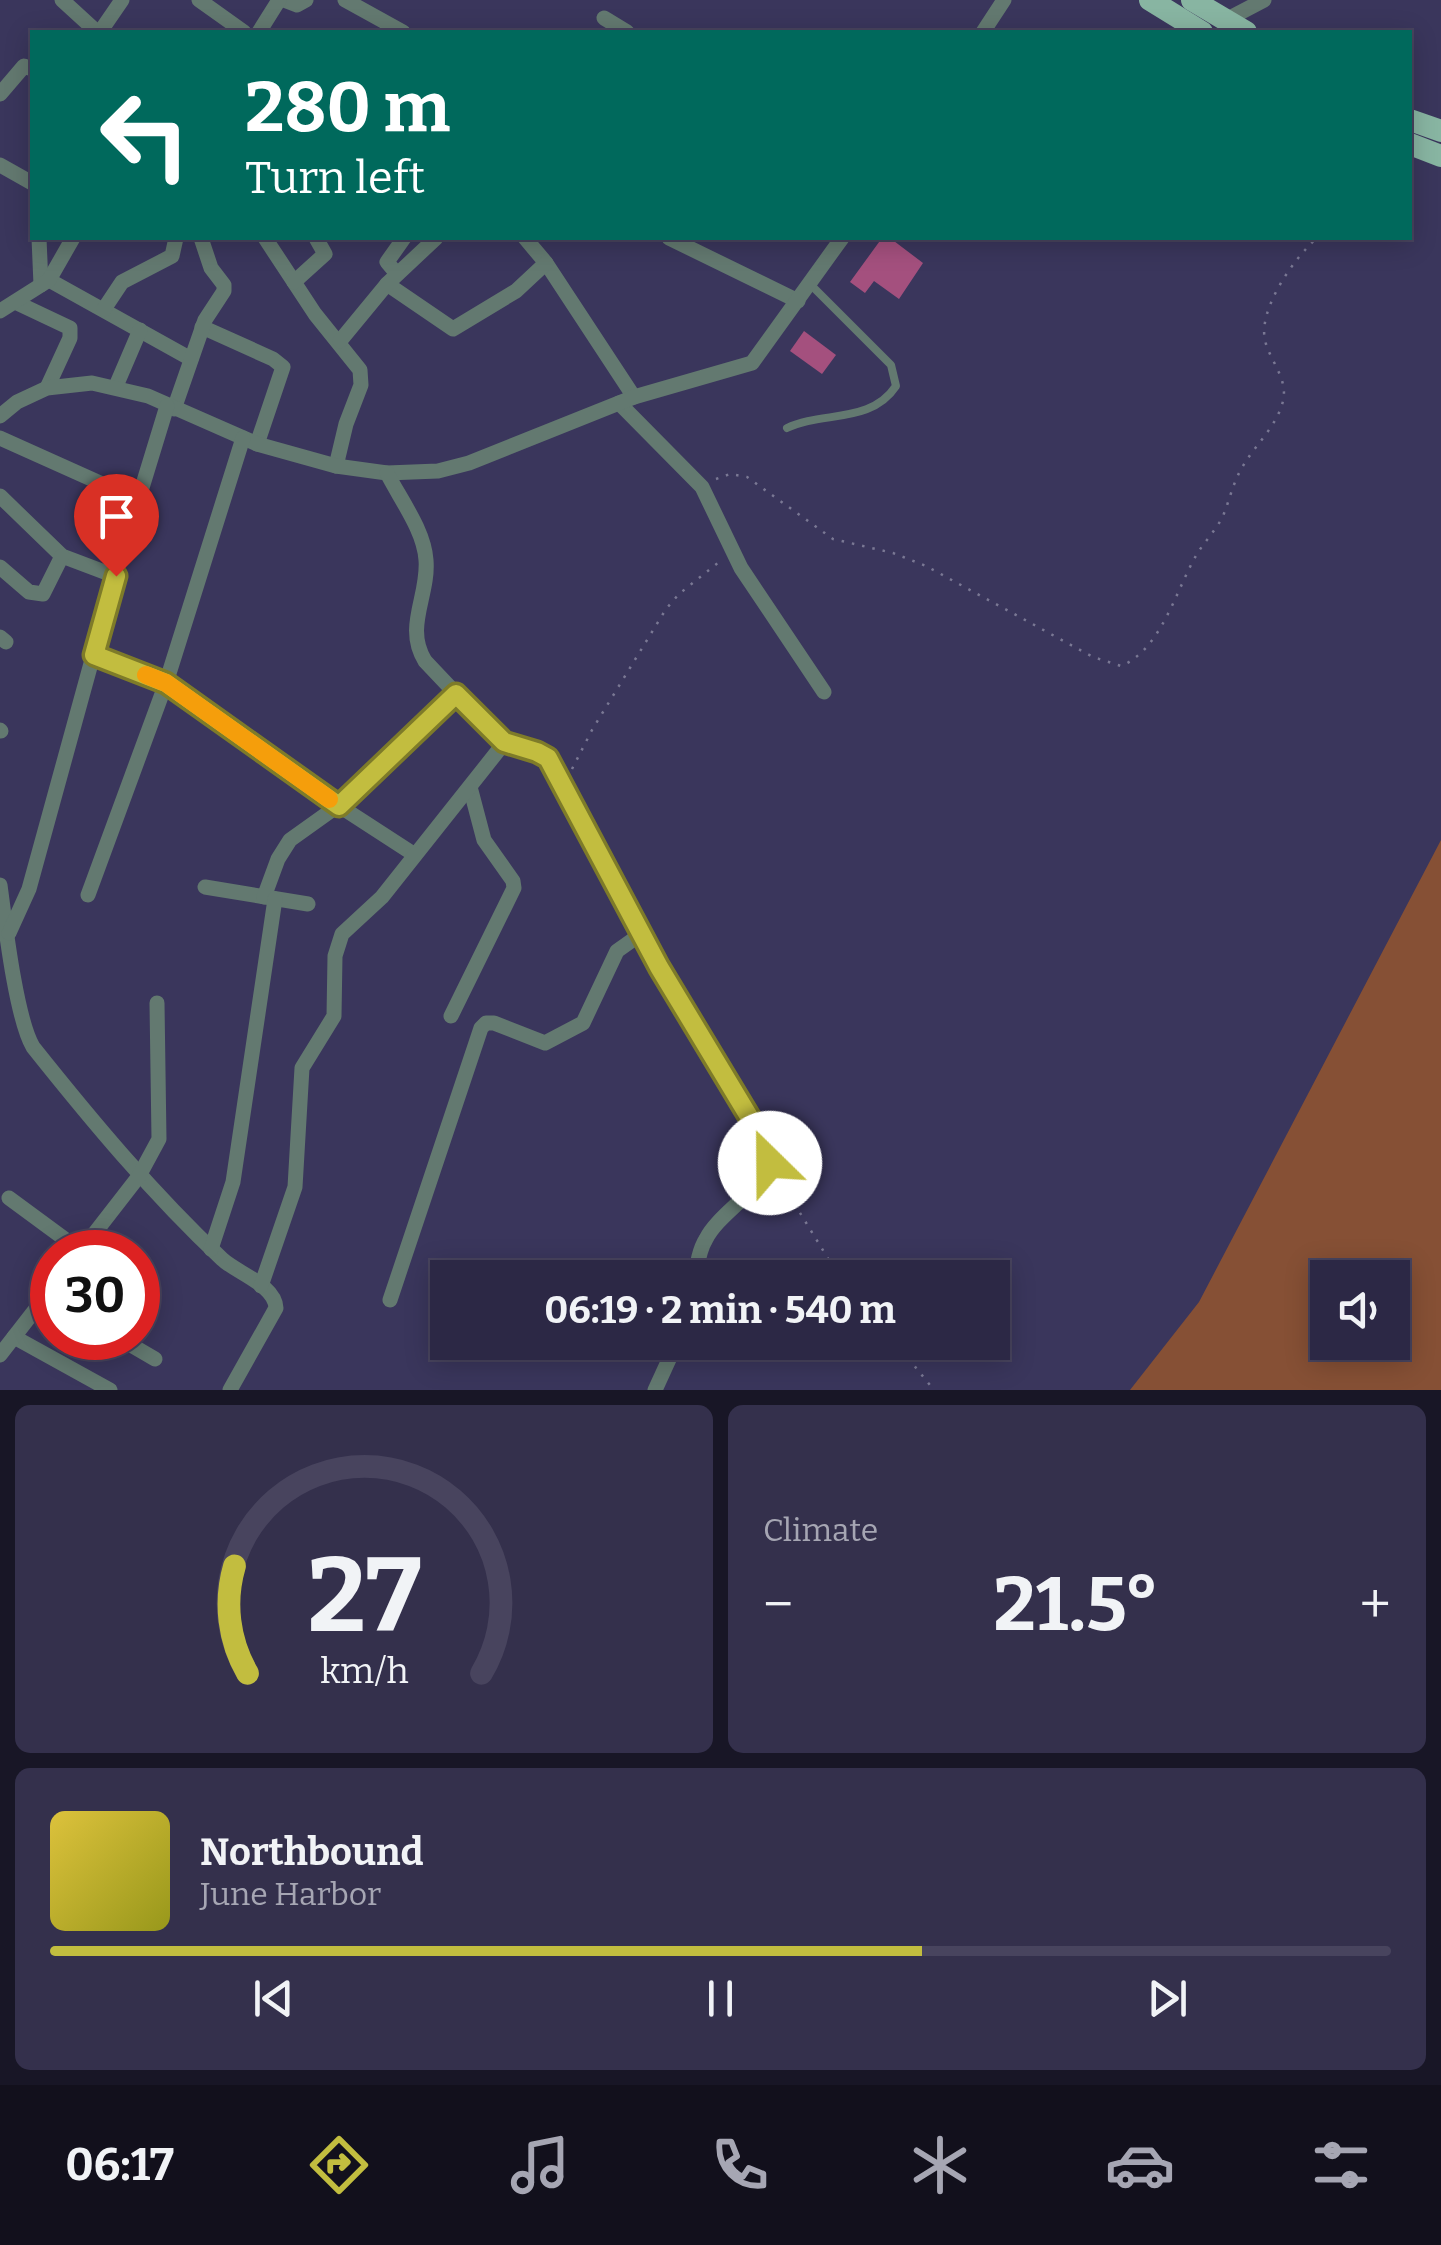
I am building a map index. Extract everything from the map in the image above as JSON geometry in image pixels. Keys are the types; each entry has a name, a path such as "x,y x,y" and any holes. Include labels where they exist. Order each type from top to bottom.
{"main road":[{"path":"1150,0 1199,30"},
{"path":"1194,0 1236,26"},
{"path":"1412,120 1439,126"},
{"path":"1412,145 1441,156"}],"street":[{"path":"62,0 97,30"},
{"path":"100,30 122,0"},
{"path":"260,30 282,0 302,5 306,0"},
{"path":"345,0 399,30"},
{"path":"984,30 1004,0"},
{"path":"1236,26 1264,0"},
{"path":"208,2 242,30"},
{"path":"604,18 623,30"},
{"path":"0,94 16,71 24,66 30,68"},
{"path":"0,164 30,182"},
{"path":"39,240 45,282"},
{"path":"7,307 45,282 72,240"},
{"path":"104,309 122,282 172,256 176,240"},
{"path":"8,934 28,889 138,500 202,327 224,286 211,268 203,240"},
{"path":"266,240 315,314 340,341 362,378 336,466"},
{"path":"294,282 325,254 317,240"},
{"path":"397,240 387,262 392,279 446,328 453,329 516,291 546,263"},
{"path":"340,341 392,279 434,240"},
{"path":"527,240 546,263 627,400 702,487 732,552 824,692"},
{"path":"673,240 798,301"},
{"path":"0,416 17,402 47,388 116,386 250,441 336,466 387,473 438,471 468,463 627,400 752,362 841,240"},
{"path":"45,282 104,309 191,359"},
{"path":"7,307 70,328 70,338 47,388"},
{"path":"88,895 250,441 283,367 273,358 202,327"},
{"path":"116,386 140,330"},
{"path":"0,438 138,500"},
{"path":"387,473 424,545 427,562 416,619 418,648 456,694 504,742 548,758 641,934 762,1138 770,1163 716,1224 704,1241 699,1260"},
{"path":"0,496 62,556 116,576"},
{"path":"0,568 29,592 43,594 62,556"},
{"path":"94,655 166,683 339,806 416,855"},
{"path":"212,1249 233,1182 269,898 278,859 290,840 339,806 456,694"},
{"path":"261,1286 295,1186 302,1068 334,1016 338,944 347,926 382,897 504,742"},
{"path":"451,1016 513,895 512,881 484,840 470,787"},
{"path":"0,884 27,1038 139,1176 232,1268 271,1292 276,1308 230,1390"},
{"path":"204,887 308,904"},
{"path":"390,1300 481,1028 494,1023 545,1044 575,1030 583,1023 617,951 641,934"},
{"path":"97,1230 156,1149 161,1124 157,1003"},
{"path":"8,1198 51,1230"},
{"path":"0,1355 30,1318"},
{"path":"14,1337 110,1390"},
{"path":"654,1390 668,1360"}],"lane":[{"path":"787,428 815,418 858,413 884,400 896,386 891,365 810,284"}],"path":[{"path":"702,487 730,474 747,477 833,539 926,566 1093,657 1122,666 1132,662 1156,634 1196,556 1223,515 1243,466 1277,418 1284,389 1264,331 1292,264 1316,240"},
{"path":"563,786 592,730 666,609 732,552"},
{"path":"770,1163 829,1260"},
{"path":"910,1360 934,1390"}],"shaded area":[{"path":"1441,840 1441,1390 1130,1390 1199,1302"}],"building":[{"path":"881,240 893,240 923,263 899,299 874,281 865,293 850,282"},
{"path":"804,331 836,355 822,374 790,351"}],"slow traffic":[{"path":"146,675 166,683 329,799"}],"route":[{"path":"116,576 94,655 166,683 339,806 456,694 504,742 548,758 659,967 762,1138 770,1163"}]}
